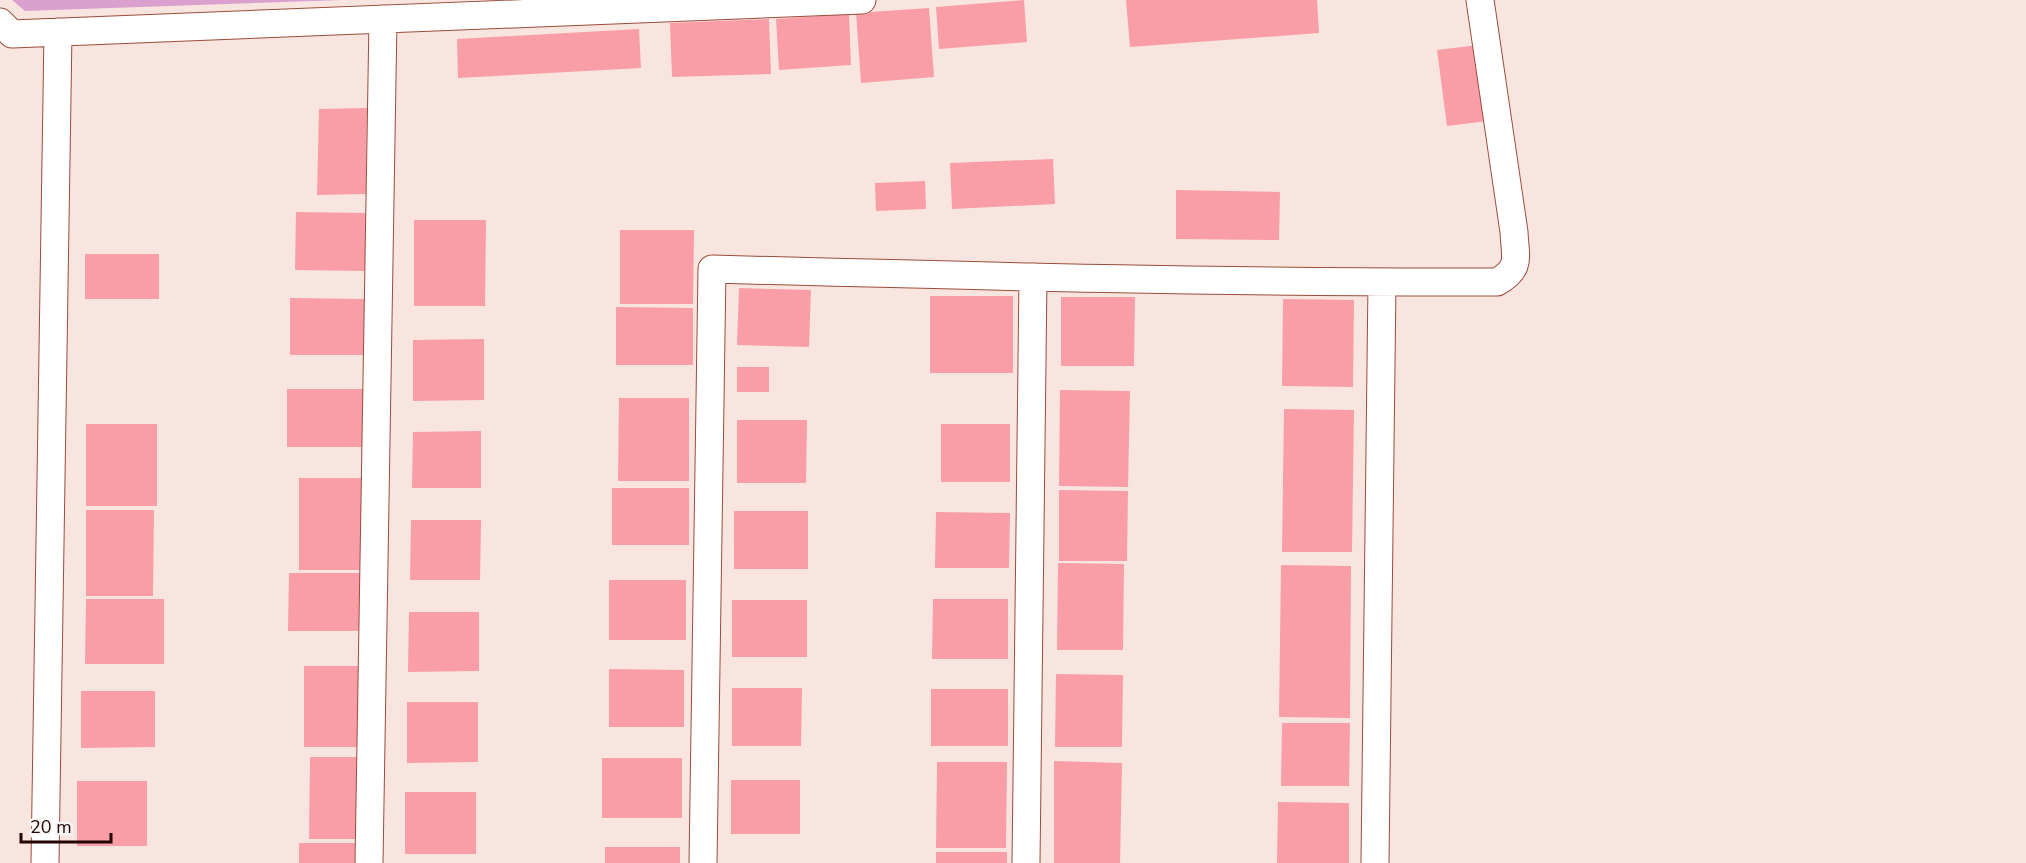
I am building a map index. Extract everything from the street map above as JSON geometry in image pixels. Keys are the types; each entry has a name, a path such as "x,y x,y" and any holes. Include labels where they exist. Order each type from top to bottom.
{"street":[{"path":"0,22 12,34 862,0"},
{"path":"703,863 712,270 1033,277 1497,282 1509,275 1516,264 1514,232 1480,0"},
{"path":"369,863 383,19"},
{"path":"45,863 58,32"},
{"path":"1026,863 1033,277"},
{"path":"1375,863 1382,282"}],"shaded area":[{"path":"12,0 342,0 25,11"}],"building":[{"path":"1024,0 1027,42 939,49 936,7"},
{"path":"1126,0 1317,0 1319,33 1130,47"},
{"path":"929,8 934,77 861,83 856,13"},
{"path":"849,14 851,65 779,70 776,19"},
{"path":"769,19 771,74 672,77 670,23"},
{"path":"639,29 641,68 458,78 457,39"},
{"path":"1478,45 1487,121 1447,126 1437,50"},
{"path":"367,108 366,194 317,195 319,109"},
{"path":"1053,159 1055,204 952,209 950,163"},
{"path":"925,181 926,209 876,211 875,183"},
{"path":"1176,190 1280,192 1279,240 1176,239"},
{"path":"296,212 366,213 365,271 295,270"},
{"path":"414,220 486,220 485,306 414,306"},
{"path":"620,230 694,230 693,304 620,304"},
{"path":"85,254 159,254 159,299 85,299"},
{"path":"739,288 811,290 809,347 737,345"},
{"path":"930,296 1013,296 1013,373 930,373"},
{"path":"1061,297 1135,297 1134,366 1061,366"},
{"path":"290,298 365,299 364,355 290,355"},
{"path":"1283,299 1354,300 1353,387 1282,386"},
{"path":"616,307 693,308 693,365 616,365"},
{"path":"484,339 484,400 413,401 413,340"},
{"path":"737,367 769,367 769,392 737,392"},
{"path":"287,389 364,389 364,447 287,447"},
{"path":"1060,390 1130,391 1128,487 1059,486"},
{"path":"619,398 689,398 689,481 618,481"},
{"path":"1284,409 1354,410 1352,552 1282,552"},
{"path":"737,420 807,420 806,483 737,483"},
{"path":"86,424 157,424 157,506 86,506"},
{"path":"941,424 1010,424 1010,482 941,482"},
{"path":"481,431 481,488 412,488 413,432"},
{"path":"299,478 363,478 363,570 299,570"},
{"path":"612,488 689,488 689,545 612,545"},
{"path":"1059,490 1128,491 1127,561 1059,561"},
{"path":"86,510 154,510 153,596 86,596"},
{"path":"734,511 808,511 808,569 734,569"},
{"path":"936,512 1010,513 1009,568 935,568"},
{"path":"411,520 481,520 480,580 410,580"},
{"path":"1058,563 1124,564 1123,650 1057,650"},
{"path":"1281,565 1351,566 1350,718 1279,717"},
{"path":"289,573 363,573 363,631 288,631"},
{"path":"609,580 686,580 686,640 609,640"},
{"path":"86,599 164,599 164,664 85,664"},
{"path":"933,599 1008,599 1008,659 932,659"},
{"path":"732,600 807,600 807,657 732,657"},
{"path":"409,612 479,612 479,671 408,672"},
{"path":"304,666 360,666 360,747 304,747"},
{"path":"609,669 684,670 684,727 609,727"},
{"path":"1056,674 1123,675 1122,747 1055,747"},
{"path":"732,688 802,688 801,746 732,746"},
{"path":"931,689 1008,689 1008,746 931,746"},
{"path":"81,691 155,691 155,747 81,748"},
{"path":"407,702 478,702 478,762 407,763"},
{"path":"1282,723 1350,723 1349,786 1281,786"},
{"path":"310,757 359,757 359,839 309,839"},
{"path":"602,758 682,758 682,818 602,818"},
{"path":"1054,761 1122,763 1120,863 1054,863"},
{"path":"937,762 1007,762 1006,848 936,848"},
{"path":"731,780 800,780 800,834 731,834"},
{"path":"77,781 147,781 147,846 77,846"},
{"path":"405,792 476,792 476,854 405,854"},
{"path":"1278,802 1349,803 1349,863 1277,863"},
{"path":"299,843 359,843 359,863 299,863"},
{"path":"605,847 680,847 680,863 605,863"},
{"path":"936,852 1007,852 1007,863 936,863"}]}
